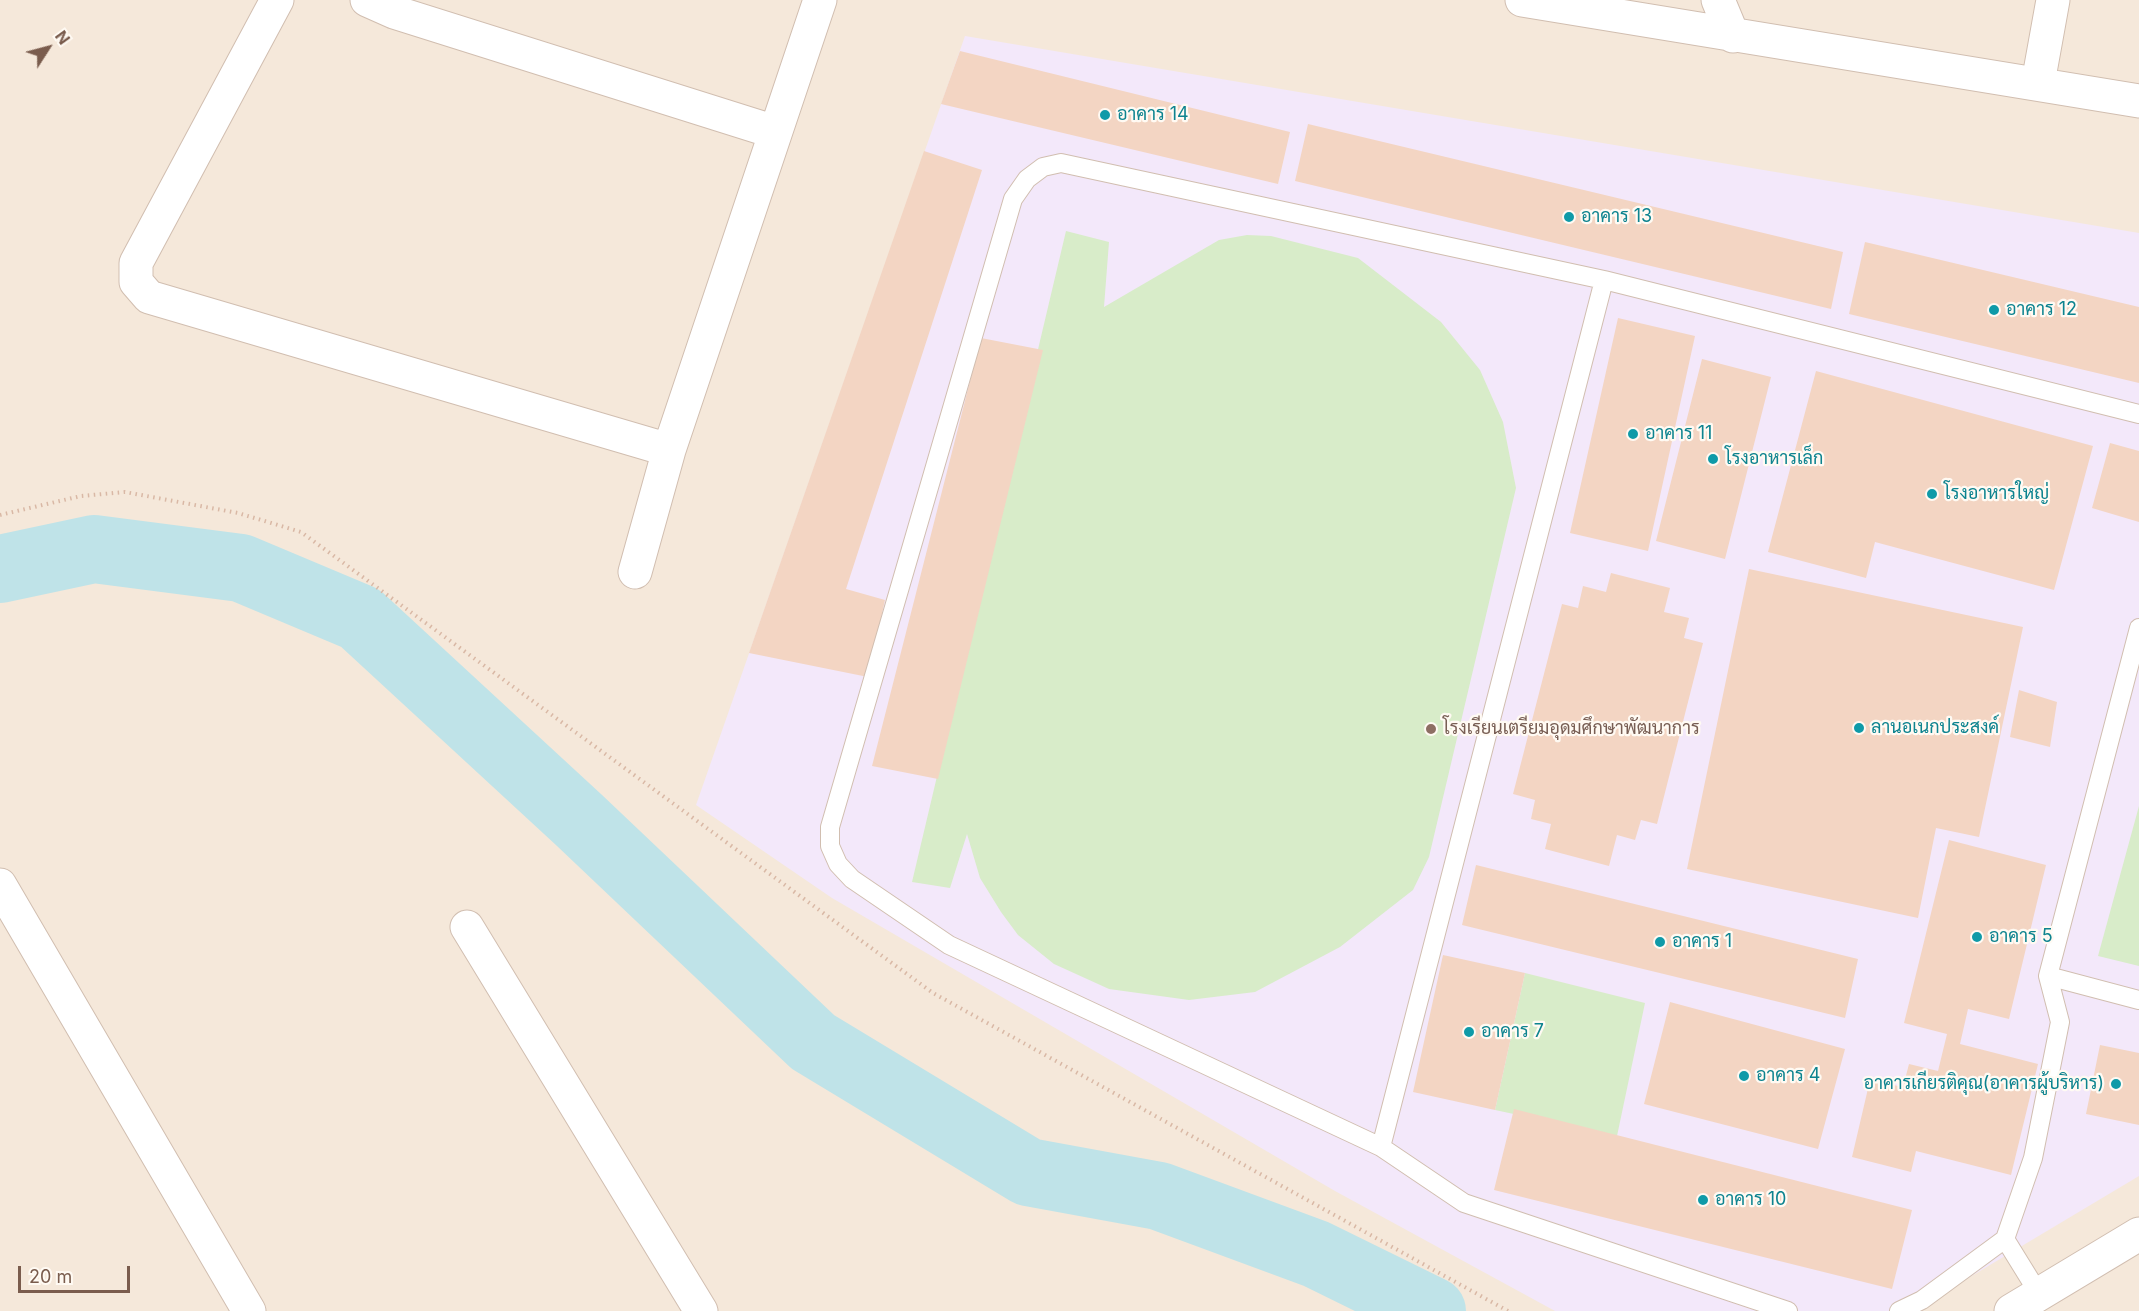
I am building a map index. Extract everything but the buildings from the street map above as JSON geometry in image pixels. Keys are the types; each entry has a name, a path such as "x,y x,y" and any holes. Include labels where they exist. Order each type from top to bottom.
{"street":[{"path":"277,0 136,263 136,282 149,297 669,450"},
{"path":"635,572 669,450 820,0"},
{"path":"1522,0 2139,101"},
{"path":"1718,0 1732,36"},
{"path":"2038,83 2054,0"},
{"path":"386,4 775,132"},
{"path":"0,885 249,1311"},
{"path":"468,927 701,1311"},
{"path":"2011,1311 2139,1234"}],"lane":[{"path":"1788,1311 1464,1203 1381,1147 949,945 852,879 838,864 830,846 830,827 1013,199 1026,179 1043,167 1061,163 1604,280 2139,414"},
{"path":"1381,1147 1604,280"},
{"path":"1899,1311 1922,1300 2006,1239 2033,1158 2060,1022 2049,976 2139,628"},
{"path":"2049,976 2139,1000"},
{"path":"2006,1239 2039,1294"}],"path":[{"path":"0,516 81,496 125,492 238,513 301,532 933,993 1508,1311"}],"shaded area":[{"path":"0,0 2139,0 2139,1311 0,1311"},
{"name":"โรงเรียนเตรียมอุดมศึกษาพัฒนาการ","path":"965,36 2139,233 2139,1176 1913,1311 1555,1311 1335,1191 832,898 696,805"}],"green space":[{"path":"1066,231 1109,242 1104,307 1219,240 1247,235 1271,236 1358,258 1441,322 1480,370 1503,422 1516,488 1429,857 1413,890 1340,947 1255,992 1189,1000 1109,989 1054,964 1018,935 1001,912 980,878 967,834 950,888 912,882"},
{"path":"2139,806 2139,966 2098,956"},
{"path":"1525,973 1645,1003 1617,1136 1495,1110"}],"waterway":[{"path":"0,569 94,549 241,568 360,618 579,820 813,1042 1028,1172 1159,1196 1316,1254 1432,1311"}],"place":[{"name":"อาคาร 14","path":"1105,115"},
{"name":"อาคาร 13","path":"1569,217"},
{"name":"อาคาร 12","path":"1994,310"},
{"name":"อาคาร 11","path":"1633,434"},
{"name":"โรงอาหารเล็ก","path":"1713,459"},
{"name":"โรงอาหารใหญ่","path":"1932,494"},
{"name":"ลานอเนกประสงค์","path":"1859,728"},
{"name":"โรงเรียนเตรียมอุดมศึกษาพัฒนาการ","path":"1431,729"},
{"name":"อาคาร 5","path":"1977,937"},
{"name":"อาคาร 1","path":"1660,942"},
{"name":"อาคาร 7","path":"1469,1032"},
{"name":"อาคาร 4","path":"1744,1076"},
{"name":"อาคารเกียรติคุณ(อาคารผู้บริหาร)","path":"2116,1084"},
{"name":"อาคาร 10","path":"1703,1200"}]}
